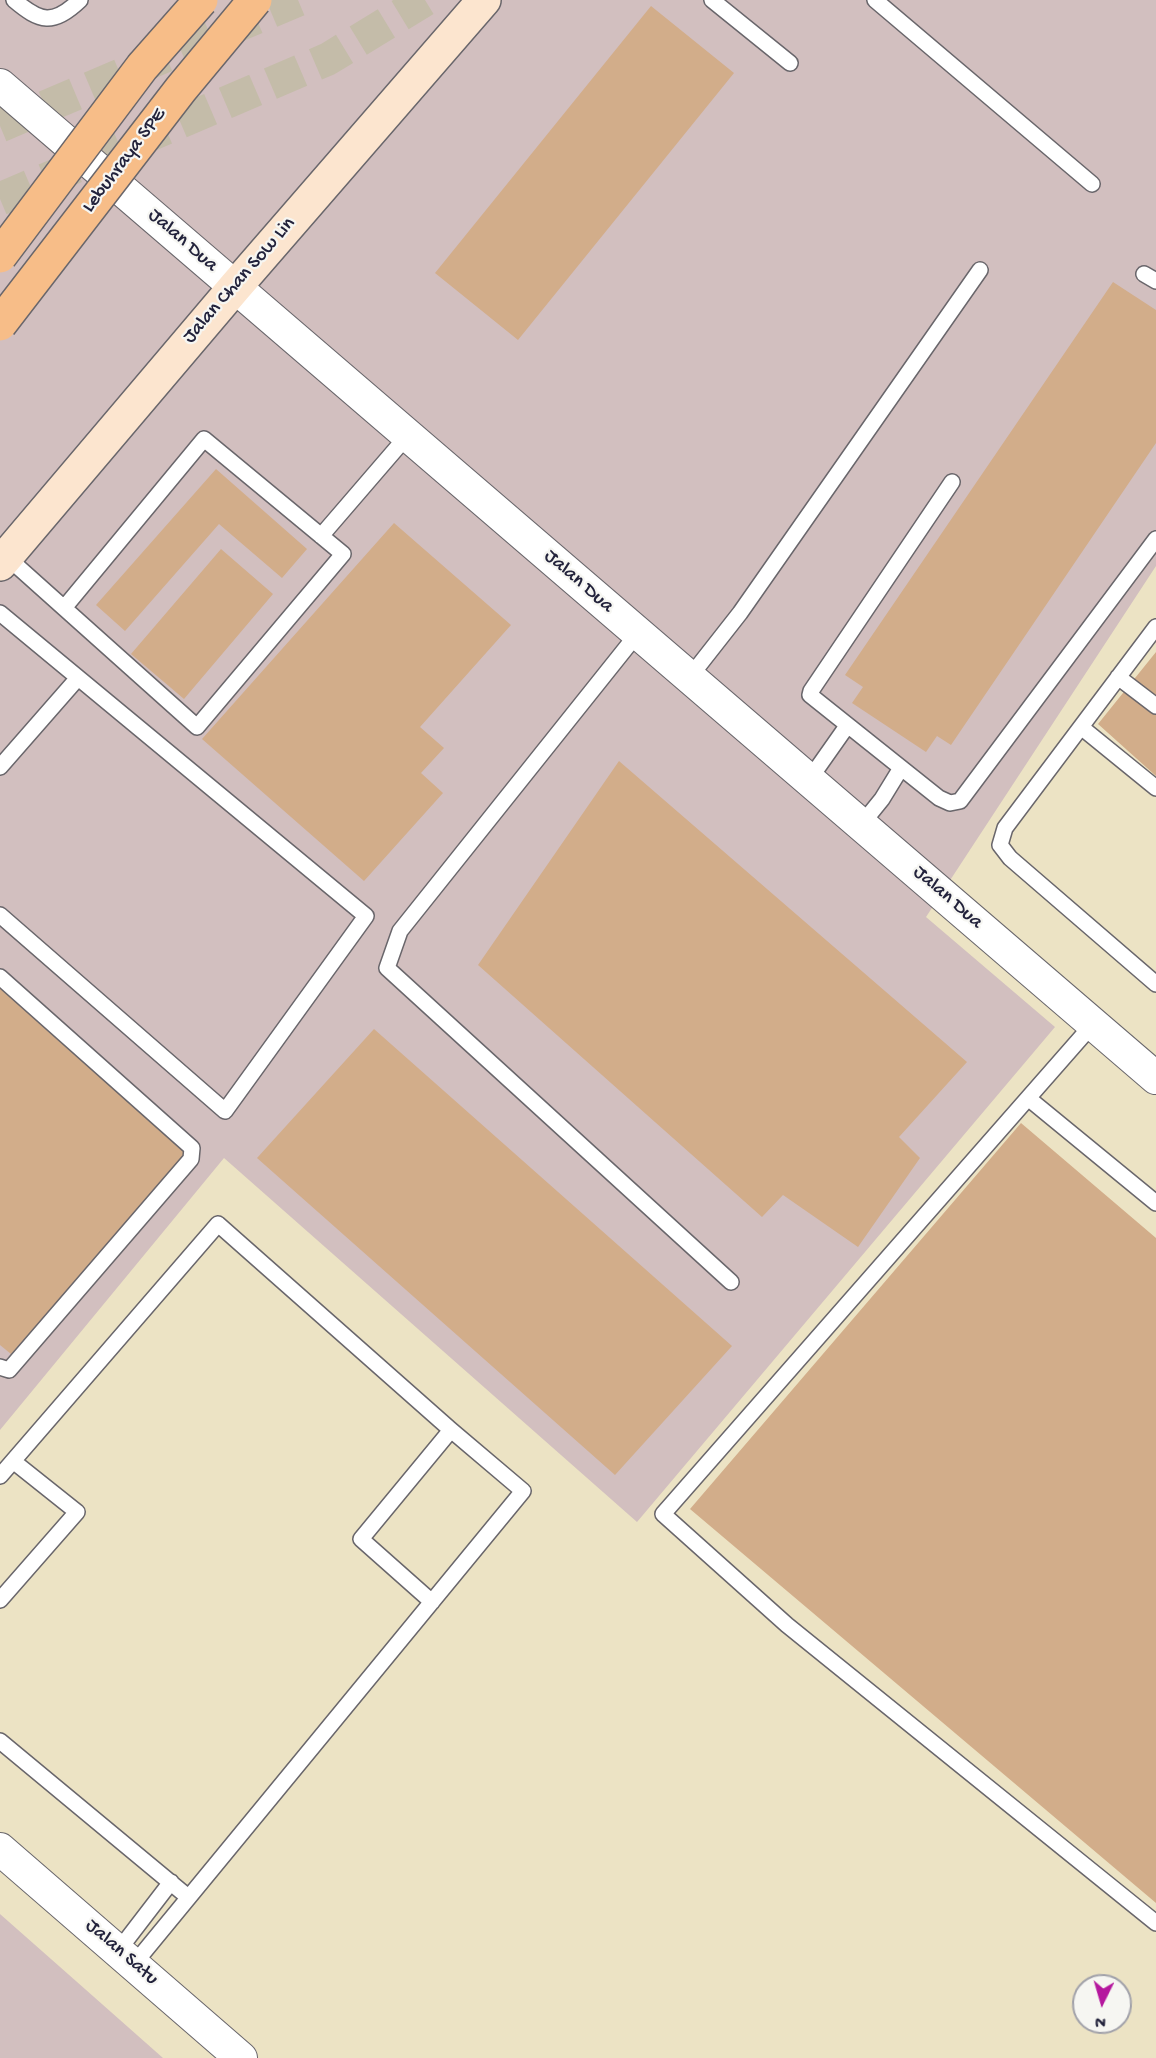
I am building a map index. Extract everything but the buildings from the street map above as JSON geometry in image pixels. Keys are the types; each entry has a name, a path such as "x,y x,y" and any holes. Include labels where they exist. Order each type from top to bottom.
{"highway":[{"path":"0,256 142,67 201,0"},
{"name":"Lebuhraya SPE","path":"0,324 180,89 255,0"}],"street":[{"name":"Jalan Chan Sow Lin","path":"3,561 235,286 484,0"},
{"name":"Jalan Dua","path":"0,85 1156,1078"},
{"name":"Jalan Satu","path":"0,1849 126,1957 234,2056"}],"lane":[{"path":"14,0 30,13 43,18 61,15 80,0"},
{"path":"711,0 790,63"},
{"path":"875,0 1092,184"},
{"path":"689,678 740,613 980,270"},
{"path":"321,536 408,435"},
{"path":"3,561 64,608 197,727 343,554 204,439 64,608"},
{"path":"952,482 810,695 939,798 950,803 960,801 1156,539"},
{"path":"0,613 366,916 225,1111 0,915"},
{"path":"1156,627 1005,828 1000,845 1010,858 1156,984"},
{"path":"638,633 399,931 387,968 731,1282"},
{"path":"1118,678 1156,706"},
{"path":"0,767 77,679"},
{"path":"808,780 847,726"},
{"path":"1081,727 1156,788"},
{"path":"861,825 882,799 901,768"},
{"path":"0,977 192,1148 190,1159 9,1370 0,1367"},
{"path":"1093,1024 663,1514 787,1625 1156,1923"},
{"path":"1028,1098 1156,1203"},
{"path":"0,1476 218,1224 523,1491 188,1897 126,1957"},
{"path":"432,1602 361,1539 451,1430"},
{"path":"0,1600 77,1512 13,1461"},
{"path":"0,1741 188,1897"},
{"path":"126,1957 171,1882"}],"shaded area":[{"path":"0,0 1156,0 1156,566 926,917 1055,1027 637,1522 224,1158 0,1430"},
{"path":"0,1914 68,1974 163,2058 0,2058"}],"tunnel":[{"path":"0,126 298,0"},
{"path":"0,199 328,59 425,0"}]}
